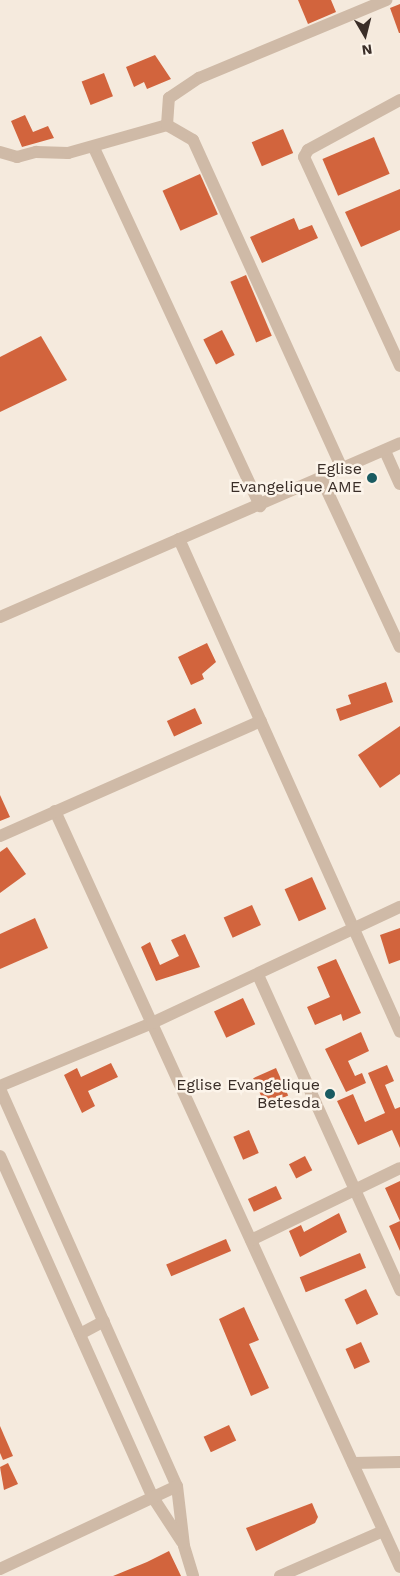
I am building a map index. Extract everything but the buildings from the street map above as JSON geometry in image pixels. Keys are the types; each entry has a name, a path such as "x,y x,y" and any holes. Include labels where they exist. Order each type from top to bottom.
{"street":[{"path":"168,125 169,98 199,78 386,0"},
{"path":"400,100 308,150 304,157 400,366"},
{"path":"0,152 17,157 94,148 168,125 193,140 343,470"},
{"path":"94,148 260,506"},
{"path":"0,617 179,539 322,480 400,443"},
{"path":"386,451 400,484"},
{"path":"322,480 400,647"},
{"path":"179,539 400,1032"},
{"path":"0,836 261,721"},
{"path":"55,811 400,1567"},
{"path":"193,1576 184,1546 177,1486 0,1087 152,1023 400,907"},
{"path":"258,974 400,1290"},
{"path":"0,1156 152,1496 184,1546"},
{"path":"251,1240 400,1168"},
{"path":"80,1334 104,1321"},
{"path":"353,1463 400,1462"},
{"path":"3,1576 0,1570 152,1496 177,1486"},
{"path":"280,1576 383,1531"}],"place":[{"name":"Eglise Evangelique AME","path":"372,478"},
{"name":"Eglise Evangelique Betesda","path":"330,1094"}]}
